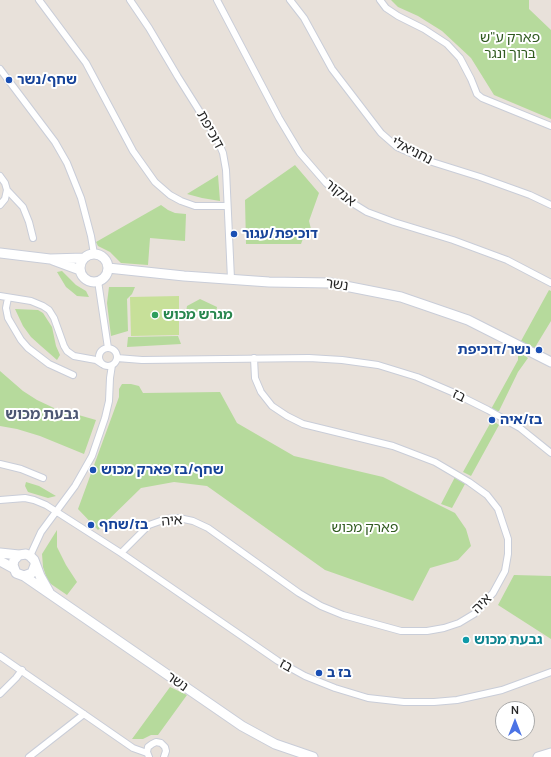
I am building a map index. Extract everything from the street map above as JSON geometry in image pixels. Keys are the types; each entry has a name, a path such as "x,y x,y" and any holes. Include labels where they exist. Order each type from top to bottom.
{"street":[{"path":"39,0 86,63 133,151 155,182 175,198 195,206 227,206"},
{"name":"דוכיפת","path":"130,0 149,28 217,139 223,153 226,170 232,279"},
{"name":"אנקור","path":"217,0 279,118 300,153 326,183 341,196 366,212 453,240 507,260 551,283"},
{"name":"נחניאלי","path":"290,0 304,18 332,69 381,133 397,147 429,161 530,195 551,205"},
{"path":"380,0 386,8 398,16 424,29 447,44 460,58 477,94 482,98 551,126"},
{"path":"0,69 55,142 67,164 81,198 90,230 94,254"},
{"path":"0,176 5,183 7,190 5,199 0,205"},
{"path":"7,190 23,206 33,238"},
{"path":"0,253 50,259 84,258"},
{"path":"94,254 100,255 104,258 108,268 105,276 98,281 92,282 81,274 80,270 81,263 84,258 88,255 94,254"},
{"path":"50,259 80,270"},
{"name":"נשר","path":"108,268 184,276 269,282 330,283 401,297 468,320 551,362"},
{"path":"98,281 108,348"},
{"path":"0,296 34,302 46,308 56,322 67,351 74,356 96,360 103,365 112,365"},
{"path":"8,298 6,308 8,318 21,340 28,348 49,364 73,375"},
{"path":"30,556 41,532 76,486 92,456 106,418 112,365 117,358 117,354 114,350 108,348 85,357"},
{"path":"101,351 99,357 110,378"},
{"name":"בז","path":"117,358 142,360 309,358 342,360 378,365 417,377 452,392 520,428 551,453"},
{"name":"איה","path":"121,553 149,525 166,519 179,518 193,520 208,528 299,593 321,606 343,615 402,630 427,631 444,628 459,623 474,614 493,593 505,571 508,554 508,539 498,509 487,495 469,482 435,462 393,446 303,424 287,416 272,406 261,392 255,378 254,358"},
{"path":"0,464 21,469 42,478"},
{"name":"בז","path":"0,500 20,498 42,503 121,553 278,661 305,676 335,688 361,696 404,702 434,702 457,700 502,690 551,672"},
{"path":"0,553 19,555 26,554 34,560 35,565 32,573 24,576 17,574 13,568 0,561"},
{"path":"13,568 13,561 19,555"},
{"name":"נשר","path":"35,565 50,593"},
{"name":"נשר","path":"24,576 242,726 275,744 313,757"},
{"path":"0,656 133,748 148,755 148,747 156,742 161,743 165,747 166,751 164,757"},
{"path":"0,694 22,670"},
{"path":"29,757 84,714"},
{"path":"538,757 551,753"}],"green space":[{"name":"פארק ע\"ש ברוך ונגר","path":"391,0 529,0 529,9 551,30 551,119 494,95 471,58 442,31 418,16 398,7"},
{"path":"295,165 319,193 309,221 311,229 304,236 301,244 246,244 245,200"},
{"path":"218,175 220,201 187,194"},
{"path":"161,205 175,213 186,214 185,241 150,238 148,265 121,263 110,252 98,246 96,242"},
{"path":"62,271 76,285 86,291 89,297 77,296 66,287 57,272"},
{"path":"109,287 135,287 132,294 127,299 128,331 111,336 107,303"},
{"path":"549,290 551,291 551,321 534,349 521,341"},
{"name":"מגרש מכוש","path":"179,296 179,335 131,336 130,297"},
{"path":"200,299 217,307 216,312 186,312 187,306"},
{"path":"15,309 38,310 43,313 52,327 56,346 60,355 57,360 31,337 23,326"},
{"path":"178,336 181,344 127,347 128,337"},
{"path":"518,351 528,358 518,372 499,411 490,411 518,360"},
{"path":"0,371 23,391 37,400 54,408 96,420 84,454 40,436 17,429 0,426"},
{"name":"פארק מכוש","path":"122,384 139,386 143,393 220,392 237,423 294,456 383,477 455,513 466,529 471,546 458,560 430,568 413,601 325,570 207,486 174,482 141,488 98,530 78,509 119,397 119,389"},
{"path":"492,420 499,425 471,476 463,472"},
{"path":"455,477 465,484 452,508 441,504"},
{"path":"26,482 39,486 56,496 48,498 28,492 25,486"},
{"path":"57,530 57,547 77,582 67,595 48,582 43,567 42,554"},
{"path":"514,575 551,576 551,639 498,605"},
{"path":"170,687 187,695 158,735 151,735 143,739 132,739"}],"place":[{"name":"שחף/נשר","path":"9,80"},
{"name":"דוכיפת/עגור","path":"234,234"},
{"name":"מגרש מכוש","path":"155,315"},
{"name":"נשר/דוכיפת","path":"539,350"},
{"name":"בז/איה","path":"492,420"},
{"name":"שחף/בז פארק מכוש","path":"93,470"},
{"name":"בז/שחף","path":"91,525"},
{"name":"גבעת מכוש","path":"466,640"},
{"name":"בז ב","path":"319,673"}],"district":[{"name":"גבעת מכוש","path":"42,415"}]}
